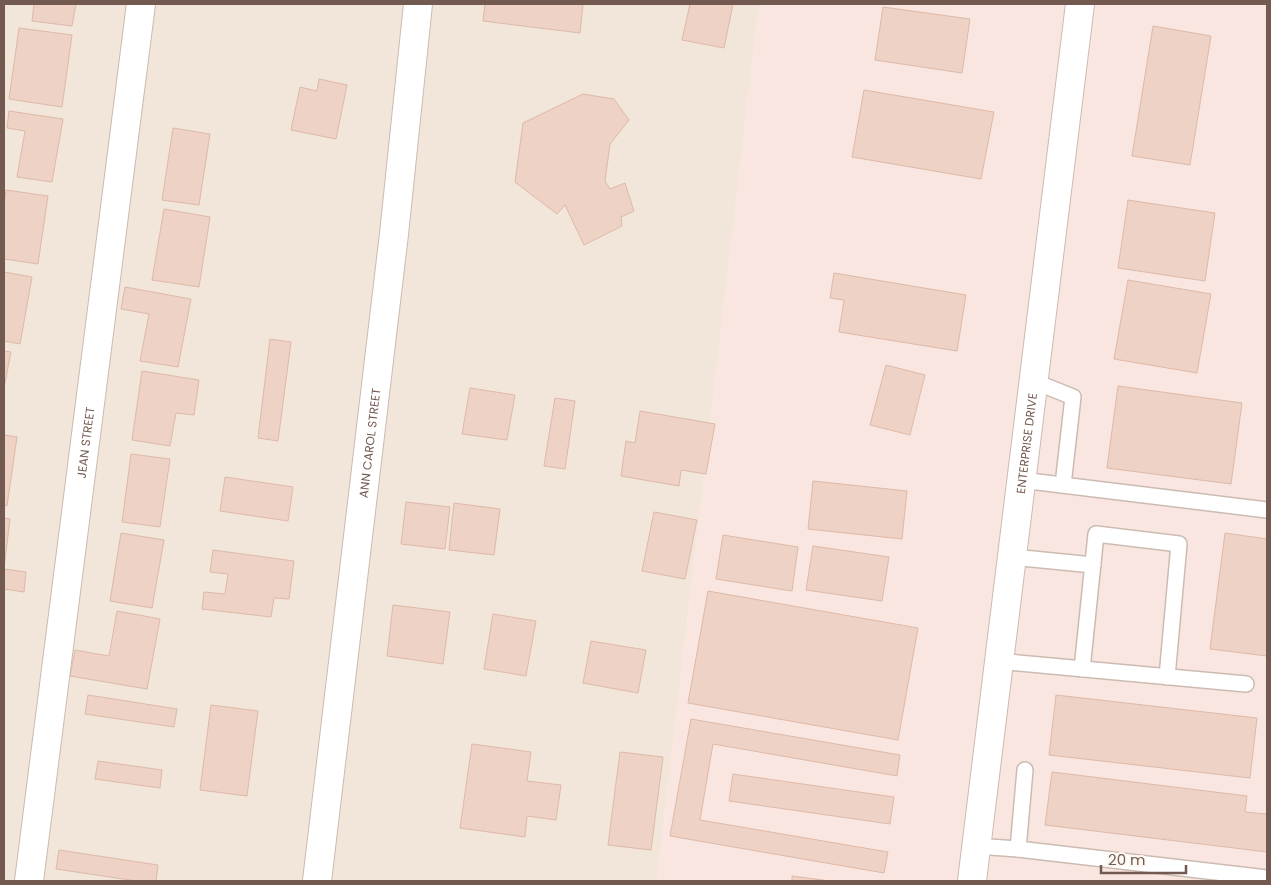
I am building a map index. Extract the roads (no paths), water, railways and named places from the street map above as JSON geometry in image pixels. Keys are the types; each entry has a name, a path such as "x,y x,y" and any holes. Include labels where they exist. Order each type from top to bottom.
{"street":[{"name":"JEAN STREET","path":"29,881 141,4"},
{"name":"ANN CAROL STREET","path":"317,881 394,234 418,4"},
{"name":"ENTERPRISE DRIVE","path":"972,881 1080,4"}],"lane":[{"path":"1033,381 1073,396 1063,485"},
{"path":"1021,480 1267,510"},
{"path":"1082,669 1096,534 1179,544 1167,677"},
{"path":"1012,557 1094,566"},
{"path":"998,661 1246,684"},
{"path":"1018,849 1025,770"},
{"path":"976,846 1018,849 1267,878"}]}
